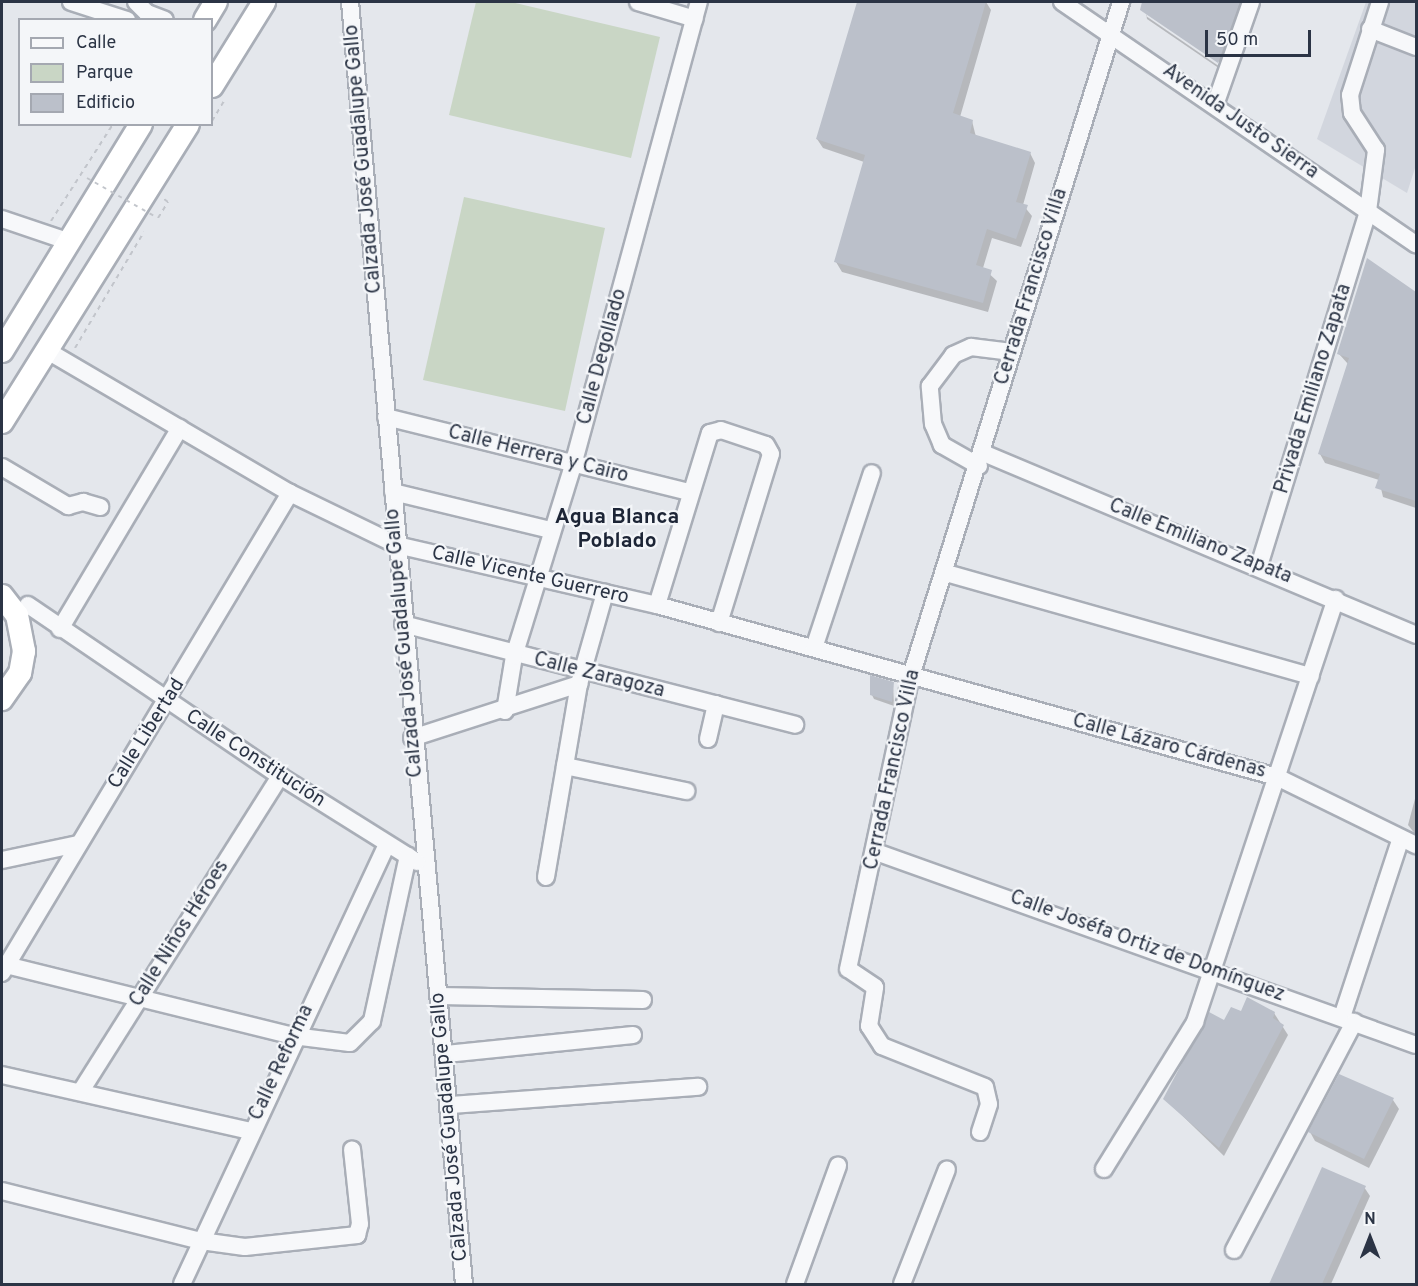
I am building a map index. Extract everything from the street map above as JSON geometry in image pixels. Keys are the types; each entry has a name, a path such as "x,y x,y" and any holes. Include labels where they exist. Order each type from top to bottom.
{"highway":[{"path":"206,18 216,2"},
{"path":"213,84 264,2"},
{"path":"2,351 67,241 140,126"},
{"path":"2,422 187,126"},
{"path":"2,596 17,615 24,651 20,673 2,699"},
{"path":"2,618 9,650 2,677"}],"street":[{"path":"71,2 121,18"},
{"path":"136,2 147,13 160,18"},
{"name":"Calzada José Guadalupe Gallo","path":"350,2 398,545 412,738 451,1105 464,1284"},
{"path":"638,2 694,19"},
{"name":"Calle Degollado","path":"505,711 514,656 550,530 573,465 699,2"},
{"name":"Avenida Justo Sierra","path":"1062,2 1414,240"},
{"name":"Cerrada Francisco Villa","path":"980,1132 989,1104 985,1087 877,1041 869,1026 875,987 848,969 876,852 911,676 945,573 1121,2"},
{"path":"1215,105 1251,2"},
{"name":"Privada Emiliano Zapata","path":"1259,567 1368,211 1376,150 1352,113 1350,95 1380,2"},
{"path":"1370,28 1416,47"},
{"path":"2,219 67,241"},
{"name":"Calle Emiliano Zapata","path":"1012,352 971,347 953,355 930,386 933,424 942,445 1259,567 1416,635"},
{"name":"Calle Vicente Guerrero","path":"46,350 290,493 398,545 536,580 657,605 911,676"},
{"name":"Calle Herrera y Cairo","path":"386,417 573,465 690,492"},
{"path":"60,629 180,428"},
{"path":"657,605 690,492 714,430 770,448 719,622"},
{"path":"2,466 60,503 100,507"},
{"path":"814,648 872,473"},
{"path":"393,492 550,530"},
{"name":"Calle Libertad","path":"3,967 168,702 290,493"},
{"path":"945,573 1311,676"},
{"path":"546,877 581,678 605,593"},
{"path":"1104,1169 1195,1022 1215,971 1276,777 1336,599"},
{"name":"Calle Constitución","path":"28,605 60,629 280,776 426,867"},
{"name":"Calle Zaragoza","path":"403,624 581,678 716,704 795,725"},
{"name":"Calle Lázaro Cárdenas","path":"911,676 1276,777 1409,842"},
{"path":"412,738 505,711 581,678"},
{"path":"708,740 716,704"},
{"path":"565,766 686,791"},
{"name":"Calle Niños Héroes","path":"81,1091 280,776"},
{"path":"1234,1250 1348,1019 1409,842"},
{"path":"2,860 78,844"},
{"name":"Calle Reforma","path":"182,1284 293,1036 387,844"},
{"name":"Calle Joséfa Ortiz de Domínguez","path":"876,852 1215,971 1416,1045"},
{"path":"3,967 141,996 293,1036 350,1043 372,1021 408,856"},
{"path":"440,996 643,1000"},
{"path":"446,1054 633,1035"},
{"path":"2,1075 250,1131"},
{"path":"451,1105 698,1087"},
{"path":"2,1191 201,1241 245,1247 357,1234 360,1224 352,1149"},
{"path":"795,1284 838,1166"},
{"path":"902,1284 947,1169"}],"path":[{"path":"43,233 112,126"},
{"path":"96,152 101,155"},
{"path":"87,178 158,218 168,202 164,199"},
{"path":"151,219 169,189"},
{"path":"66,363 145,230"}],"shaded area":[{"path":"1366,2 1416,2 1416,165 1407,193 1317,139"}],"green space":[{"path":"476,2 511,2 660,37 631,158 449,115"},
{"path":"464,197 605,228 565,411 423,380"}],"building":[{"path":"857,2 986,2 953,113 973,120 970,133 1031,152 1016,202 1028,205 1016,239 987,229 976,265 992,270 983,303 834,262 865,155 816,139"},
{"path":"1142,2 1240,2 1218,63 1140,10"},
{"path":"1367,258 1416,292 1416,501 1375,488 1380,474 1318,454 1349,358 1337,354"},
{"path":"870,675 894,682 892,702 870,695"},
{"path":"1247,997 1275,1012 1273,1018 1284,1025 1219,1148 1163,1099 1209,1012 1224,1020 1231,1007 1241,1011"},
{"path":"1339,1074 1394,1098 1364,1159 1308,1132"},
{"path":"1322,1167 1366,1186 1322,1284 1269,1284"}],"district":[{"name":"Agua Blanca Poblado","path":"617,530"}]}
